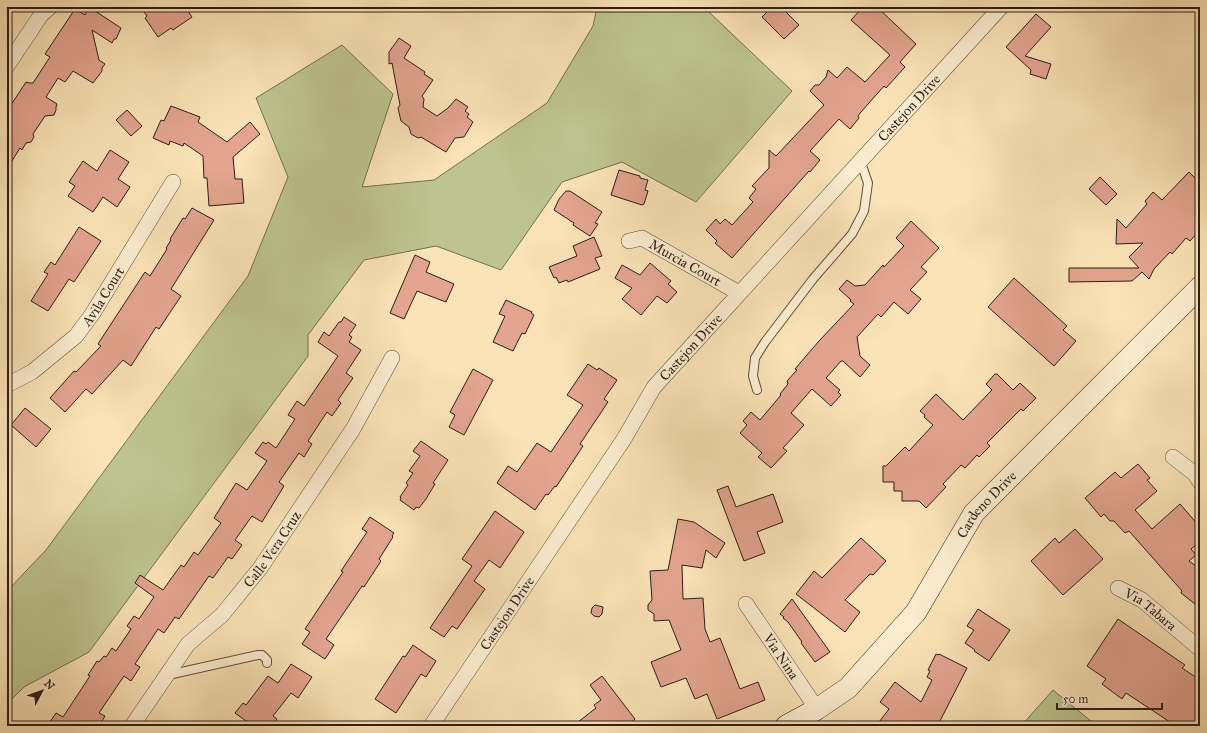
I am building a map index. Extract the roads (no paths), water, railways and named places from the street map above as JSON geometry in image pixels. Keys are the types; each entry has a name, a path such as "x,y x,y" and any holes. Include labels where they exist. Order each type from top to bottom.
{"street":[{"path":"7,66 41,14 50,7"},
{"name":"Castejon Drive","path":"431,726 624,439 654,387 999,8"},
{"name":"Avila Court","path":"7,385 32,372 76,336 93,313 173,182"},
{"name":"Murcia Court","path":"629,241 642,238 739,293"},
{"name":"Cardeno Drive","path":"786,726 817,709 848,688 916,612 974,513 1200,287"},
{"name":"Calle Vera Cruz","path":"132,726 188,644 222,615 261,567 353,429 392,358"},
{"path":"1172,457 1195,474 1200,482"},
{"name":"Via Tabara","path":"1118,588 1142,600 1200,649"},
{"name":"Via Nina","path":"746,604 817,709"}],"lane":[{"path":"757,390 753,376 755,358 765,342 813,279 852,234 864,211 868,183 860,160"},
{"path":"167,675 258,655 264,656 267,663"}]}
